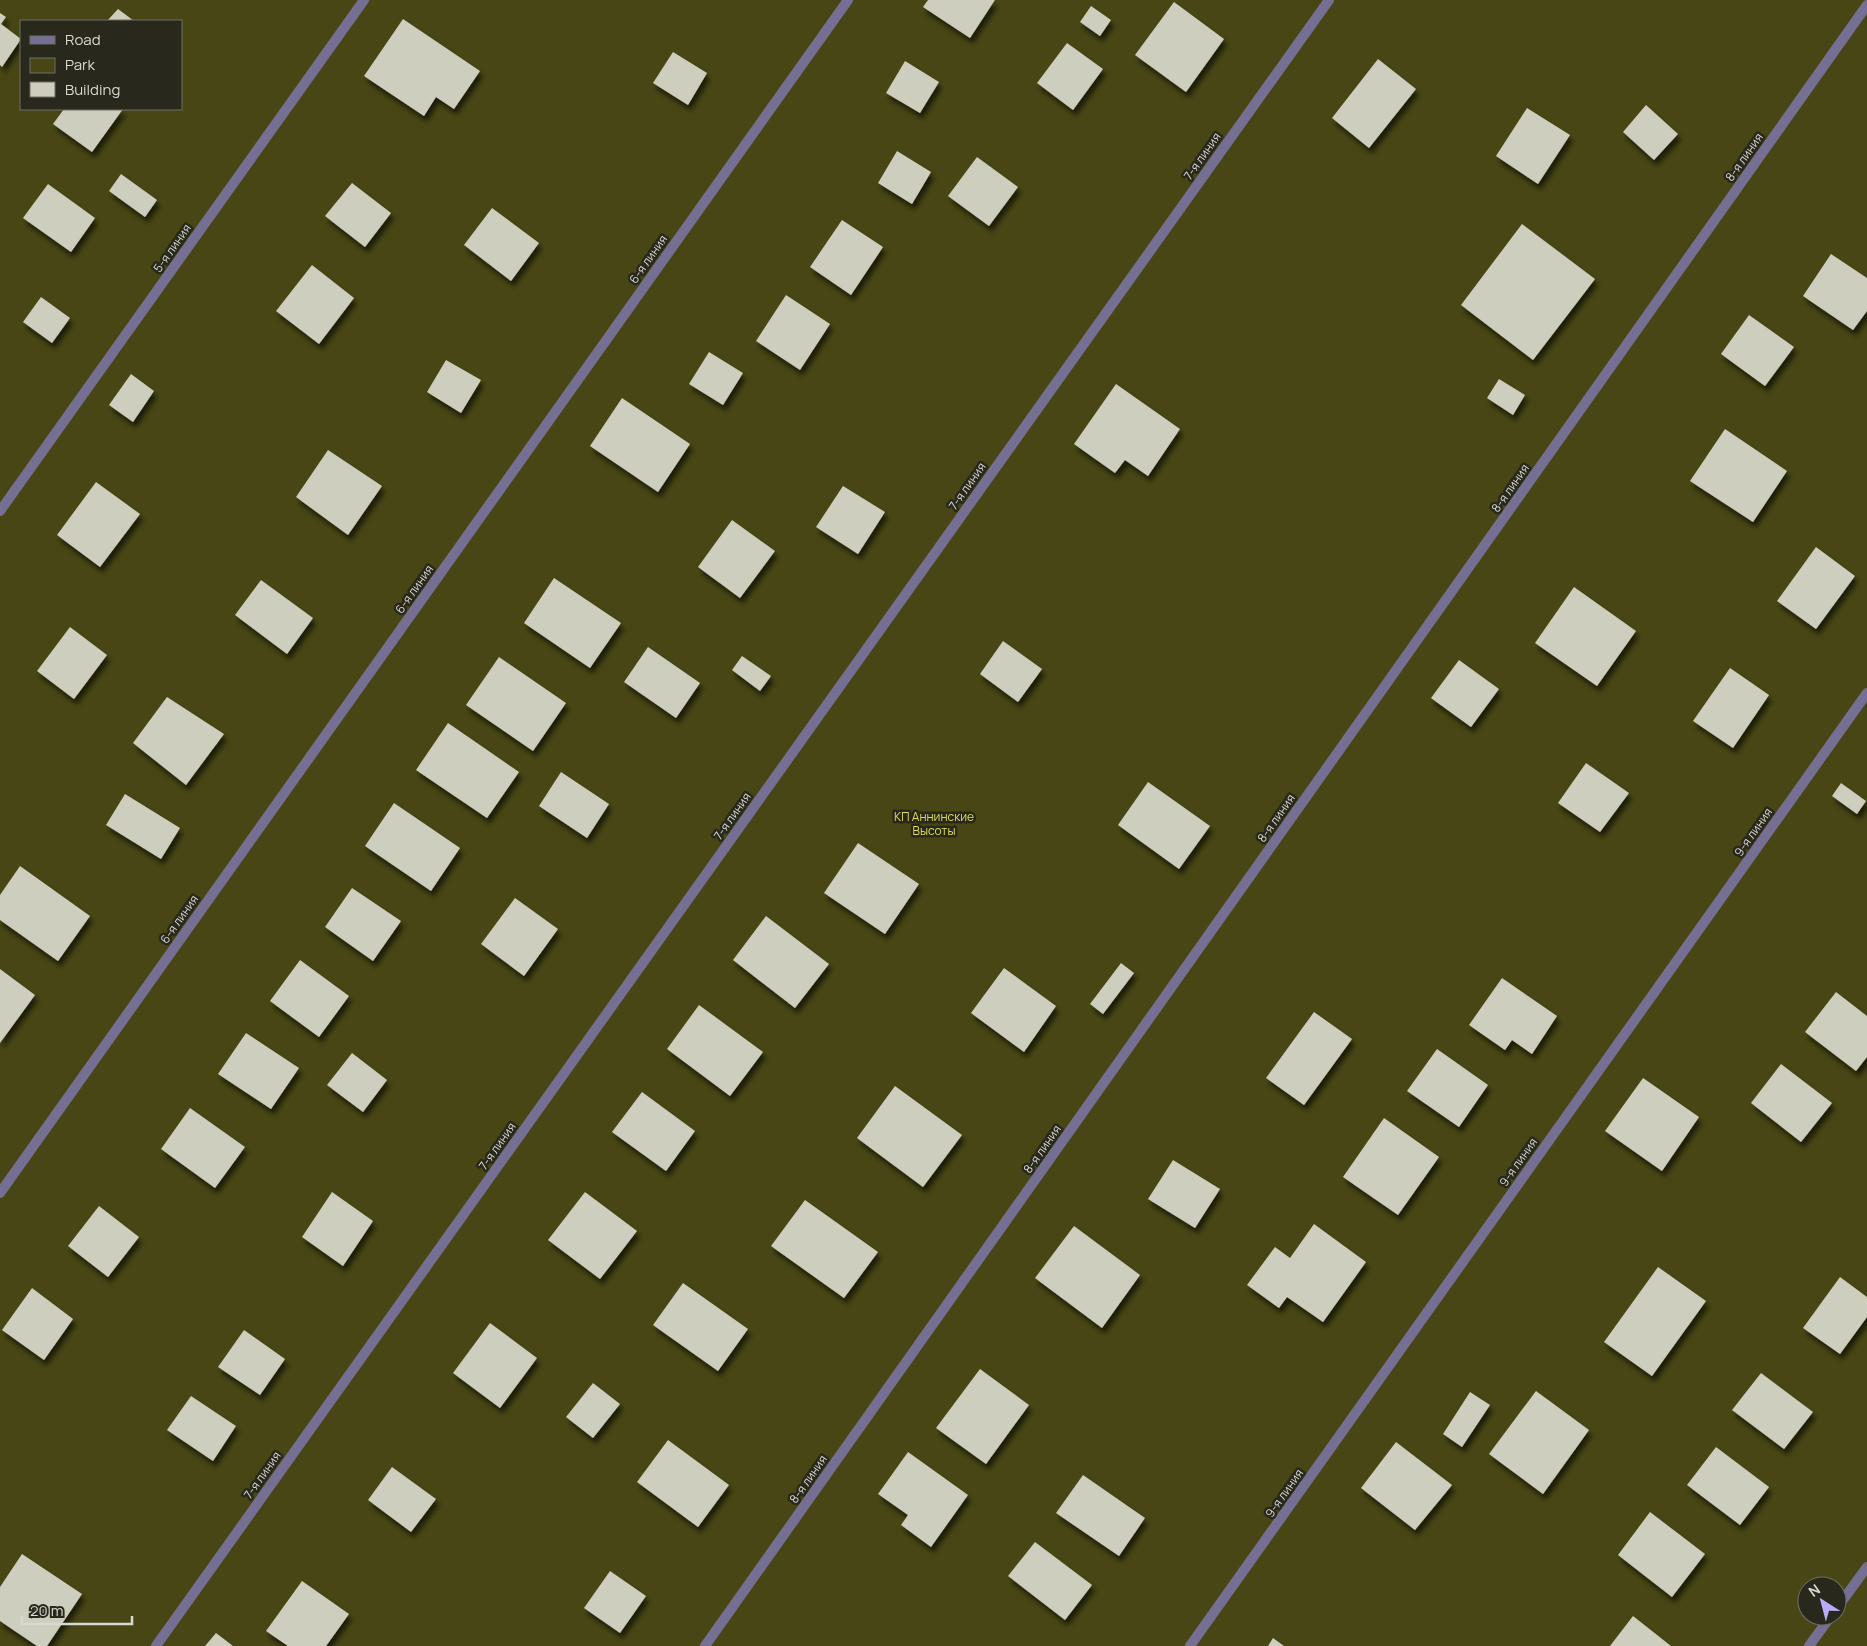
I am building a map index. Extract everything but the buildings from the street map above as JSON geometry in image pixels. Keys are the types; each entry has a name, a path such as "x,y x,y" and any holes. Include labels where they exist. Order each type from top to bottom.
{"street":[{"name":"5-я линия","path":"0,511 364,0"},
{"name":"6-я линия","path":"0,1193 848,0"},
{"name":"7-я линия","path":"156,1646 1329,0"},
{"name":"8-я линия","path":"705,1646 1867,5"},
{"name":"9-я линия","path":"1190,1646 1867,693"},
{"path":"1847,1594 1867,1567"},
{"path":"1809,1646 1824,1626"}],"green space":[{"name":"КП Аннинские Высоты","path":"0,0 1867,0 1867,1646 0,1646"}]}
